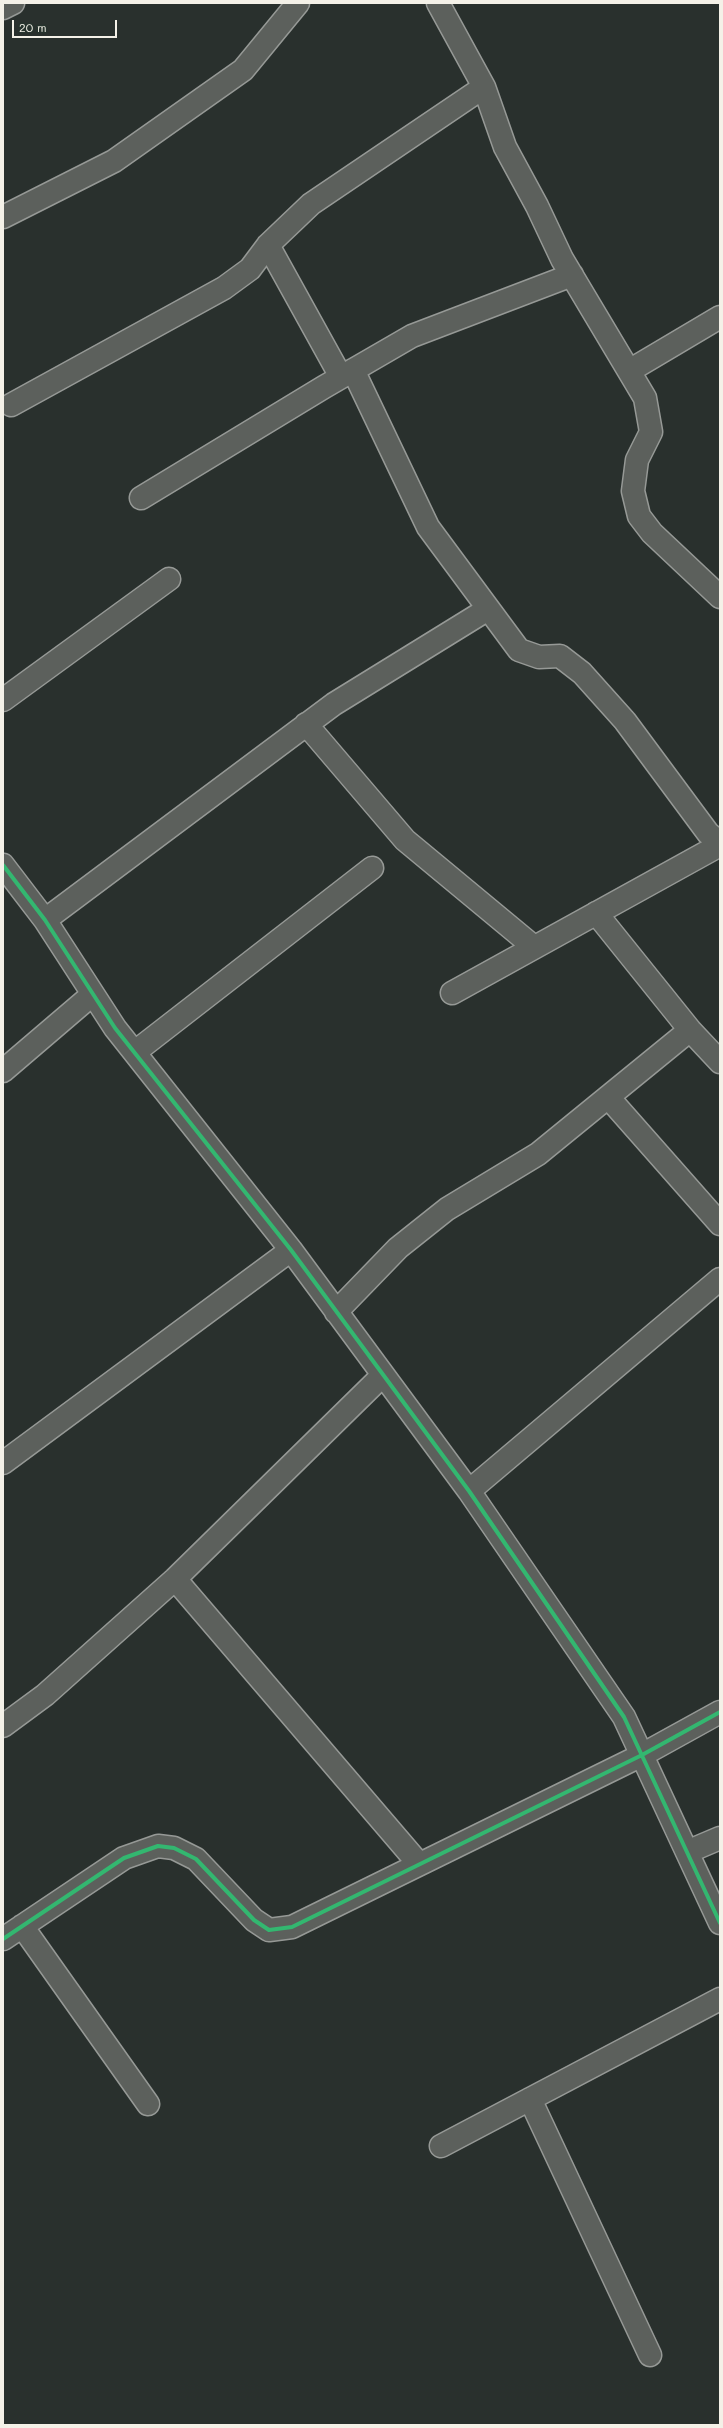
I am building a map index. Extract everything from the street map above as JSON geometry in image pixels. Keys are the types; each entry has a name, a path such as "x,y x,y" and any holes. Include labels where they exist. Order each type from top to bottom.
{"street":[{"path":"3,8 13,3"},
{"path":"3,217 114,161 243,70 298,3"},
{"path":"438,3 484,87 505,147 572,275 645,398 651,432 637,460 633,491 639,516 652,533 720,597"},
{"path":"12,405 224,288 250,269 268,245 310,204 484,87"},
{"path":"268,245 347,373 428,527 488,609 519,650 539,657 560,656 582,673 625,721 708,834 720,844 452,993"},
{"path":"141,498 347,373 412,336 572,275"},
{"path":"629,371 720,317"},
{"path":"3,700 169,579"},
{"path":"45,920 334,704 488,609"},
{"path":"306,724 405,840 534,947"},
{"path":"3,865 45,920 93,994 135,1052 291,1250 469,1491 624,1717 720,1924"},
{"path":"135,1052 372,868"},
{"path":"596,913 690,1030 720,1062"},
{"path":"3,1071 93,994"},
{"path":"336,1312 398,1248 446,1209 538,1154 690,1030"},
{"path":"608,1097 720,1224"},
{"path":"3,1463 291,1250"},
{"path":"469,1491 720,1279"},
{"path":"3,1726 46,1695 174,1579 383,1375"},
{"path":"174,1579 419,1864"},
{"path":"3,1940 124,1858 158,1846 174,1848 196,1859 254,1920 269,1930 292,1927 642,1755 720,1712"},
{"path":"687,1852 720,1838"},
{"path":"22,1926 148,2104"},
{"path":"441,2146 720,1999"},
{"path":"530,2099 650,2355"}],"cycle path":[{"path":"3,865 45,920 115,1028 291,1250 469,1491 624,1717 720,1923"},
{"path":"3,1939 124,1858 158,1846 174,1848 196,1859 254,1920 269,1930 292,1927 642,1755 720,1712"}]}
